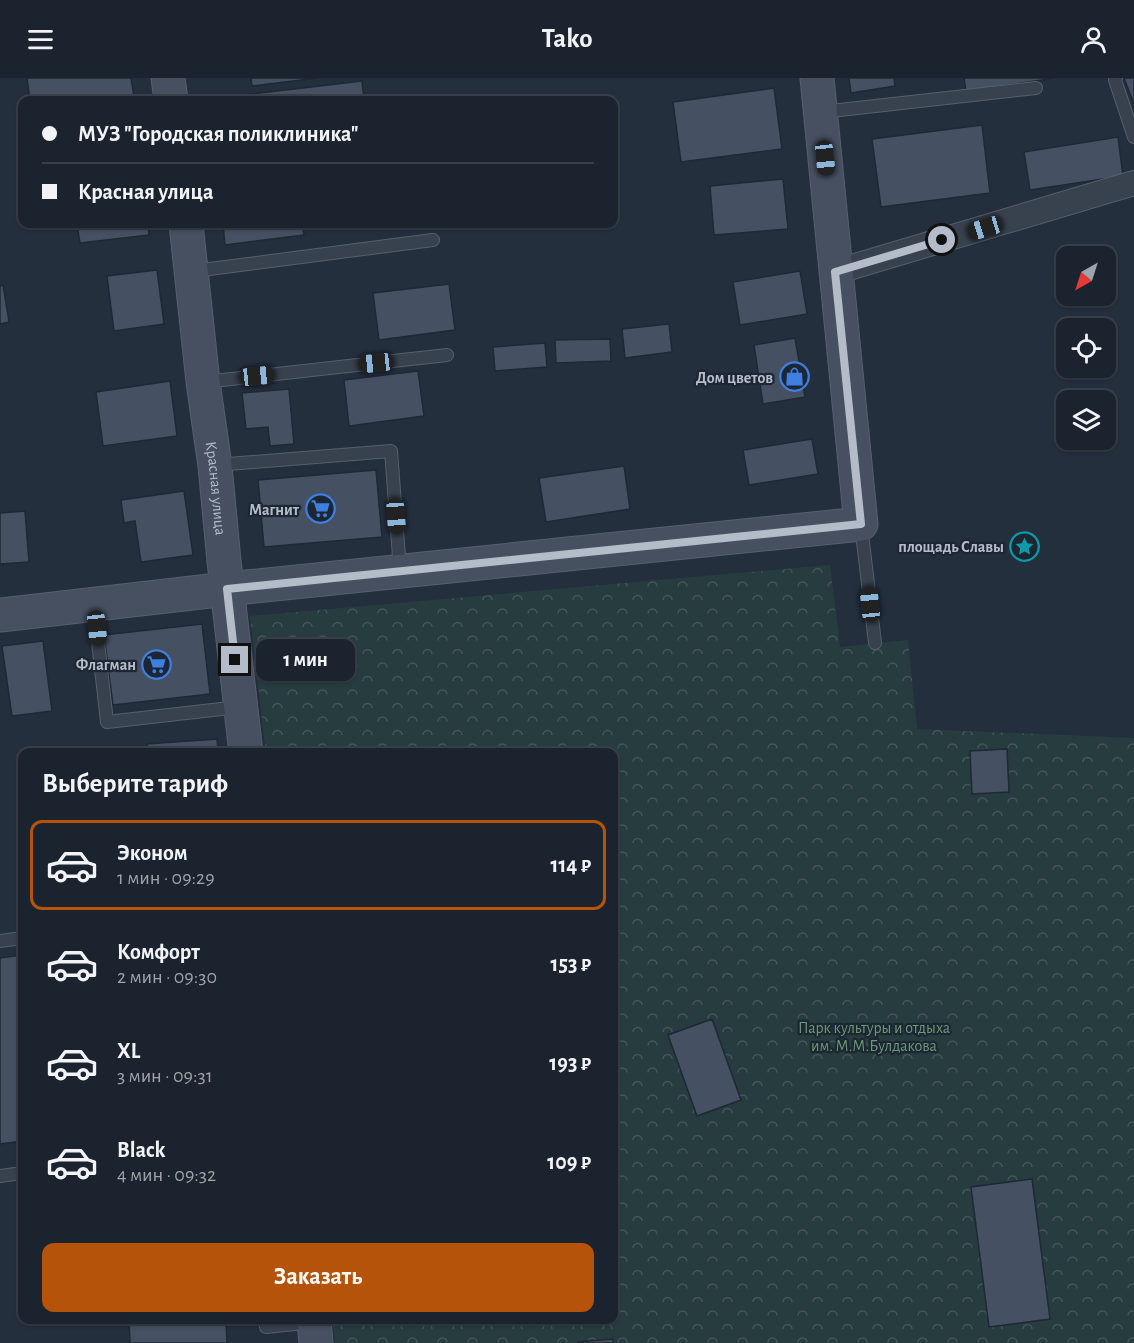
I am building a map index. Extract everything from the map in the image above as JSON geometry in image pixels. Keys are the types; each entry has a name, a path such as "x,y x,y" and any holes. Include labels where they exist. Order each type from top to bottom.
{"street":[{"path":"168,78 170,96"},
{"path":"0,615 227,589 861,524 817,78"},
{"path":"835,272 1134,183"},
{"name":"Красная улица","path":"187,228 245,748"}],"lane":[{"path":"1116,78 1134,137"},
{"path":"820,113 1036,88"},
{"path":"192,271 433,240"},
{"path":"203,382 447,355"},
{"path":"215,466 391,451 400,571"},
{"path":"861,524 875,643"},
{"path":"94,604 107,722 240,707"},
{"path":"0,941 18,939"},
{"path":"0,1176 18,1174"},
{"path":"266,1324 266,1327 315,1328"}],"green space":[{"name":"Парк культуры и отдыха им. М.М.Булдакова","path":"830,565 840,647 908,640 917,729 1134,738 1134,1343 335,1343 333,1324 618,1324 618,748 265,748 250,616"}],"building":[{"path":"27,78 131,78 134,96 29,96"},
{"path":"251,78 317,78 252,86"},
{"path":"849,78 894,78 895,86 851,93"},
{"path":"964,78 1056,78 966,91"},
{"path":"1124,78 1134,78 1134,104"},
{"path":"362,81 364,96 234,96"},
{"path":"774,88 782,149 681,162 673,102"},
{"path":"982,125 990,193 881,207 872,139"},
{"path":"1118,137 1123,176 1030,190 1024,152"},
{"path":"783,179 788,229 714,235 710,186"},
{"path":"78,228 148,228 149,235 80,243"},
{"path":"223,228 303,228 304,235 225,245"},
{"path":"157,270 164,324 114,331 107,276"},
{"path":"800,271 807,314 740,325 733,282"},
{"path":"449,284 455,330 379,340 373,293"},
{"path":"3,285 9,322 0,324 0,286"},
{"path":"669,324 672,352 625,358 622,329"},
{"path":"795,338 805,397 763,404 754,345"},
{"path":"610,339 611,361 556,363 555,340"},
{"path":"545,343 547,367 495,371 493,347"},
{"path":"418,371 424,416 349,426 344,380"},
{"path":"170,381 177,436 103,446 96,392"},
{"path":"289,389 294,444 270,446 268,427 246,429 242,393"},
{"path":"812,439 818,474 749,485 743,450"},
{"path":"624,466 630,509 546,522 539,478"},
{"name":"Магнит","path":"376,470 382,537 264,547 258,480"},
{"path":"184,491 193,555 141,562 135,521 124,523 121,500"},
{"path":"25,511 29,562 0,564 0,513"},
{"name":"Флагман","path":"202,624 210,694 113,705 104,635"},
{"path":"43,641 52,711 12,716 2,646"},
{"path":"217,739 218,748 147,748 147,744"},
{"path":"1007,749 1009,792 972,794 970,751"},
{"path":"18,956 18,1142 0,1144 0,958"},
{"path":"712,1019 741,1100 697,1116 668,1035"},
{"path":"1032,1179 1050,1319 989,1327 971,1187"},
{"path":"129,1324 226,1324 227,1343 130,1343"},
{"path":"613,1339 613,1343 578,1343 578,1342"}],"place":[{"name":"Дом цветов","path":"794,377"},
{"name":"Магнит","path":"320,509"},
{"name":"площадь Славы","path":"1025,546"},
{"name":"Флагман","path":"157,664"}],"route":[{"path":"235,660 227,589 861,524 835,272 942,240"}]}
